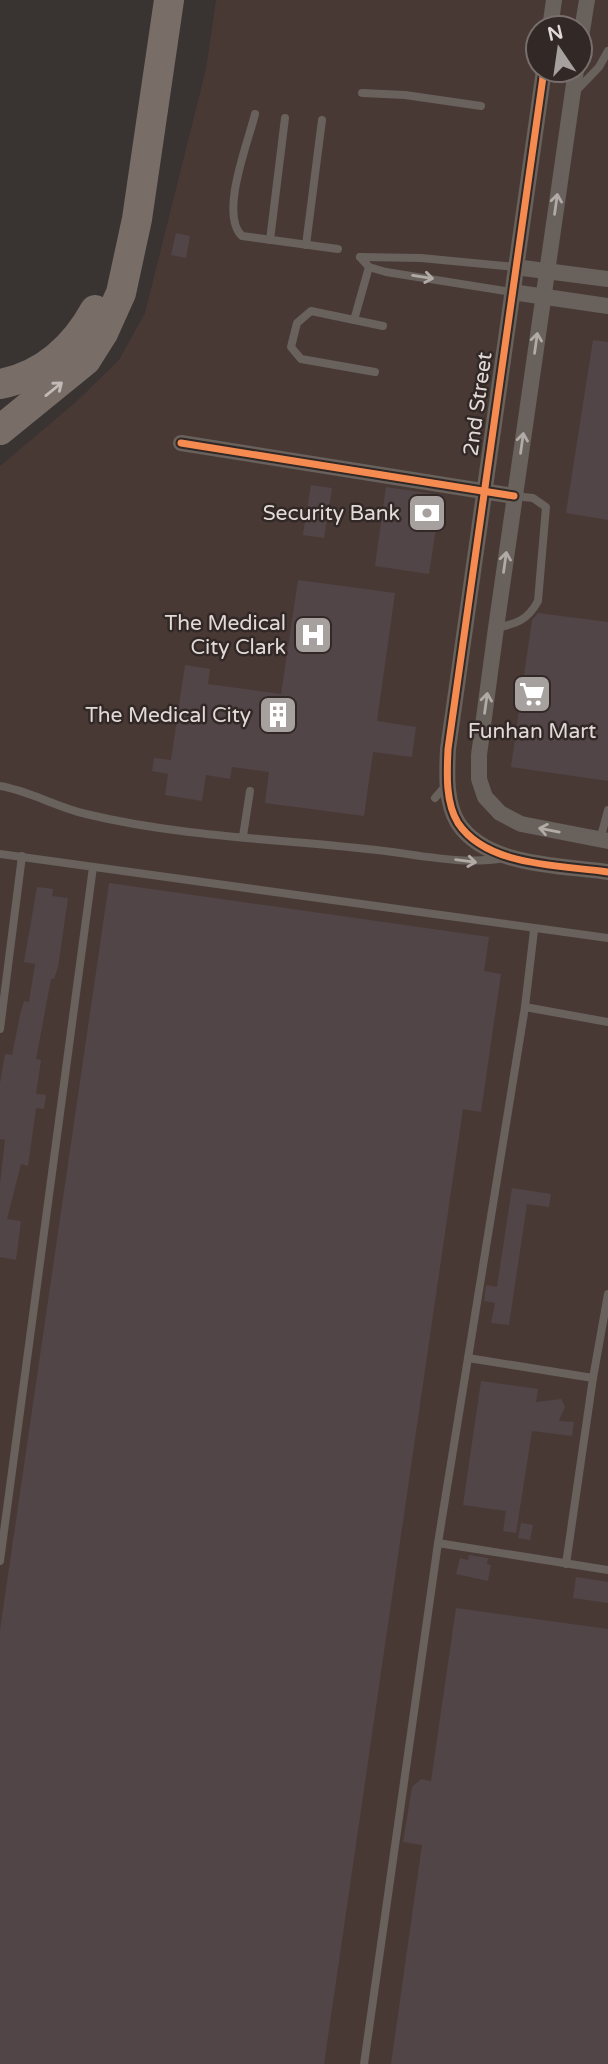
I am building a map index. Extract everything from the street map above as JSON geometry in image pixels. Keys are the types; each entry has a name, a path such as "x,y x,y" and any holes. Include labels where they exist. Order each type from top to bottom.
{"highway":[{"path":"0,384 30,375 50,364 84,330 105,292 125,200 154,0"},
{"path":"0,430 86,360 103,333 121,293 137,219 169,0"}],"street":[{"name":"2nd Street","path":"542,84 448,749 447,784 458,822 480,844 510,857 608,872"},
{"path":"574,84 496,628 479,755 479,779 485,797 500,813 521,824 604,841"},
{"path":"515,267 608,279"},
{"path":"512,292 608,306"},
{"path":"181,443 514,496"},
{"path":"466,624 496,628"}],"lane":[{"path":"572,94 599,67 608,51"},
{"path":"362,93 405,95 481,106"},
{"path":"255,114 234,192 232,216 235,229 242,236 338,249"},
{"path":"271,240 285,118"},
{"path":"306,245 322,120"},
{"path":"512,292 386,272 369,267 360,257 515,267"},
{"path":"384,257 386,272"},
{"path":"354,320 369,267"},
{"path":"375,372 301,359 291,347 296,323 311,311 383,326"},
{"path":"496,628 517,624 532,612 538,601 546,507 533,498 514,496"},
{"path":"435,798 447,784"},
{"path":"0,786 24,790 87,814 243,836 421,854 476,863 510,857"},
{"path":"243,836 250,791"},
{"path":"604,841 608,810"},
{"path":"0,854 608,939"},
{"path":"0,1029 22,856"},
{"path":"0,1561 93,867"},
{"path":"364,2064 438,1543 525,1007 534,930"},
{"path":"525,1007 608,1022"},
{"path":"566,1564 608,1294"},
{"path":"468,1358 593,1378"},
{"path":"438,1543 608,1570"}],"shaded area":[{"path":"216,0 608,0 608,2064 0,2064 0,466 77,401 119,360 145,313 206,69"}],"building":[{"path":"176,233 190,236 186,258 171,255"},
{"path":"593,340 608,342 608,520 566,513"},
{"path":"311,485 332,488 324,538 303,535"},
{"path":"386,487 441,495 429,574 375,566"},
{"name":"The Medical City","path":"298,580 395,593 377,721 416,727 412,757 373,752 364,816 265,803 269,772 232,767 230,779 206,775 202,801 165,795 168,774 152,771 154,758 171,760 185,665 210,669 208,684 281,694"},
{"path":"538,613 608,622 608,781 511,767 532,620"},
{"path":"109,883 489,937 484,971 501,974 481,1112 463,1109 324,2064 0,2064 0,1630"},
{"path":"37,887 53,889 52,896 68,898 58,967 54,979 51,979 36,1059 41,1060 36,1094 46,1095 44,1109 36,1108 28,1166 21,1164 7,1219 21,1221 16,1260 0,1257 0,1184 5,1140 0,1139 0,1083 5,1054 12,1055 24,1001 29,1002 35,964 24,962"},
{"path":"512,1188 551,1194 549,1207 527,1204 509,1325 491,1323 495,1303 484,1301 486,1285 497,1287"},
{"path":"481,1381 538,1389 536,1402 561,1399 565,1407 559,1421 574,1422 572,1436 532,1431 516,1533 503,1531 506,1511 463,1505"},
{"path":"521,1523 533,1525 530,1540 518,1538"},
{"path":"469,1555 488,1558 487,1564 491,1565 488,1581 456,1574 460,1558 468,1560"},
{"path":"576,1577 608,1582 608,1603 573,1598"},
{"path":"456,1608 608,1629 608,2064 391,2064 422,1845 403,1842 412,1787 421,1779 431,1781"}],"cycle path":[{"path":"542,84 448,749 448,787 451,806 458,823 471,837 487,848 526,861 608,872"},
{"path":"181,443 514,496"}],"place":[{"name":"Security Bank","path":"427,513"},
{"name":"The Medical City Clark","path":"313,635"},
{"name":"Funhan Mart","path":"532,694"},
{"name":"The Medical City","path":"278,715"}]}
